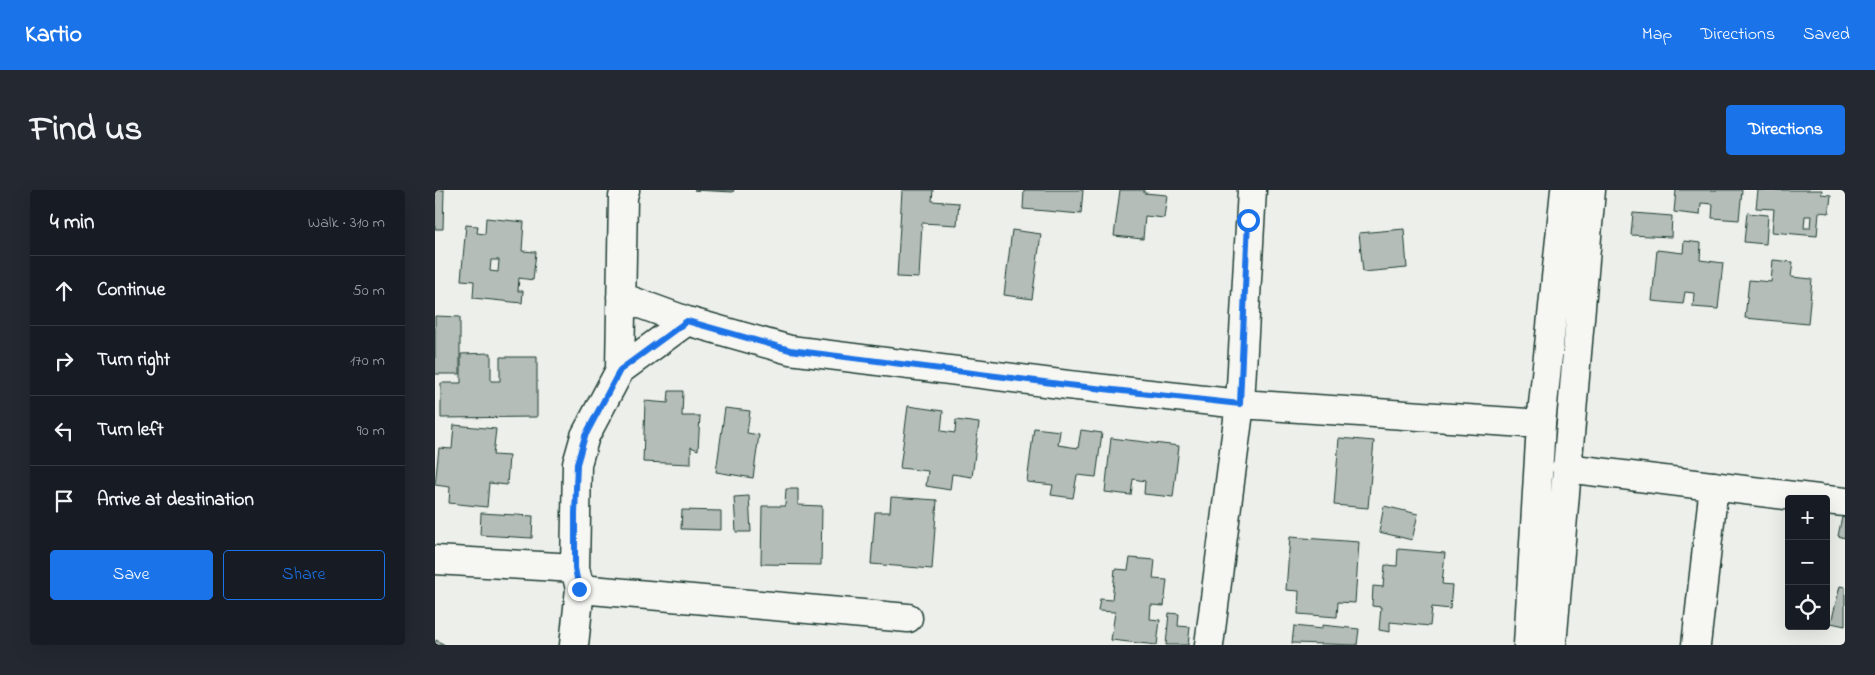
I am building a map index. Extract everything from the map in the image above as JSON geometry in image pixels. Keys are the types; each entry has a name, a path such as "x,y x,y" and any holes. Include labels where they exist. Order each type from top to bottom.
{"street":[{"path":"620,370 623,197 625,190"},
{"path":"1209,645 1240,404 1251,190"},
{"path":"1528,645 1541,424 1565,190"},
{"path":"1552,645 1591,190"},
{"path":"621,297 687,321 790,350 1068,385 1240,404 1541,424"},
{"path":"574,645 577,578 577,464 585,436 620,370 687,321"},
{"path":"1566,468 1786,495"},
{"path":"1696,645 1714,486"},
{"path":"1830,500 1845,502"},
{"path":"435,560 908,618"}],"building":[{"path":"435,190 444,190 443,229 435,229"},
{"path":"694,190 734,190 733,192"},
{"path":"902,190 933,190 932,201 959,203 957,225 922,223 919,278 897,277"},
{"path":"1024,190 1083,190 1081,214 1023,209"},
{"path":"1120,190 1144,190 1144,193 1167,195 1164,218 1145,216 1143,239 1114,236"},
{"path":"1676,190 1742,190 1739,220 1712,218 1713,204 1701,203 1700,215 1674,212"},
{"path":"1758,190 1822,190 1821,194 1831,195 1829,213 1819,212 1817,236 1772,232 1774,209 1756,208","holes":["1805,216 1811,216 1810,228 1804,228"]},
{"path":"1633,213 1672,216 1671,237 1631,235"},
{"path":"1747,213 1768,215 1766,244 1744,242"},
{"path":"486,218 524,222 522,251 536,252 533,280 519,278 518,291 523,291 522,303 473,298 474,281 461,280 466,225 478,226 477,233 485,234","holes":["491,260 499,260 498,272 490,271"]},
{"path":"1404,229 1407,268 1363,272 1359,233"},
{"path":"1012,230 1041,234 1032,299 1004,295"},
{"path":"1684,241 1701,243 1700,260 1723,263 1718,309 1693,307 1694,293 1685,292 1683,304 1652,301 1657,250 1683,253"},
{"path":"1773,260 1793,262 1791,277 1812,279 1808,324 1745,318 1749,280 1771,282"},
{"path":"435,316 460,317 460,374 435,374"},
{"path":"491,353 491,381 500,381 500,357 537,357 537,417 441,418 441,383 461,383 461,354"},
{"path":"669,391 683,391 682,416 700,416 698,450 691,447 691,464 643,462 645,401 668,403"},
{"path":"908,406 943,411 941,431 955,433 956,420 979,423 972,477 952,474 950,490 926,486 928,471 900,468"},
{"path":"725,408 750,411 747,433 759,435 753,478 716,472"},
{"path":"454,425 496,429 493,455 509,456 507,485 489,483 487,507 449,503 450,487 435,485 439,448 452,449"},
{"path":"1034,428 1060,431 1058,445 1078,448 1081,430 1102,433 1096,477 1077,475 1073,498 1051,495 1053,485 1027,482"},
{"path":"1111,438 1179,446 1173,497 1144,494 1145,481 1133,479 1131,495 1105,492"},
{"path":"1339,438 1374,441 1368,508 1334,505"},
{"path":"786,489 798,489 798,505 822,506 821,565 761,564 762,506 785,506"},
{"path":"749,496 751,532 736,532 734,497"},
{"path":"891,497 937,500 932,569 871,564 875,512 890,512"},
{"path":"1384,506 1418,514 1412,540 1379,532"},
{"path":"682,510 721,511 721,530 681,529"},
{"path":"481,513 533,516 532,538 480,535"},
{"path":"1842,517 1845,518 1845,538 1838,536"},
{"path":"1290,537 1359,542 1355,603 1338,602 1337,617 1298,614 1299,591 1286,590"},
{"path":"1398,549 1445,553 1442,584 1452,585 1450,609 1432,607 1430,626 1390,622 1390,632 1379,630 1381,607 1372,606 1373,586 1383,587 1385,565 1397,566"},
{"path":"1130,558 1155,560 1153,579 1167,580 1164,606 1151,605 1150,619 1160,620 1157,645 1111,640 1115,612 1098,611 1100,599 1112,600 1115,569 1128,570"},
{"path":"1840,586 1845,587 1845,626 1831,623"},
{"path":"1169,613 1179,614 1178,626 1190,627 1188,645 1166,645"},
{"path":"1322,625 1359,629 1357,645 1292,643 1294,626 1322,629"},
{"path":"436,640 445,645 435,645"}],"route":[{"path":"579,589 575,568 575,514 577,464 585,436 603,406 620,370 687,321 790,350 1068,385 1240,404 1248,220"}]}
